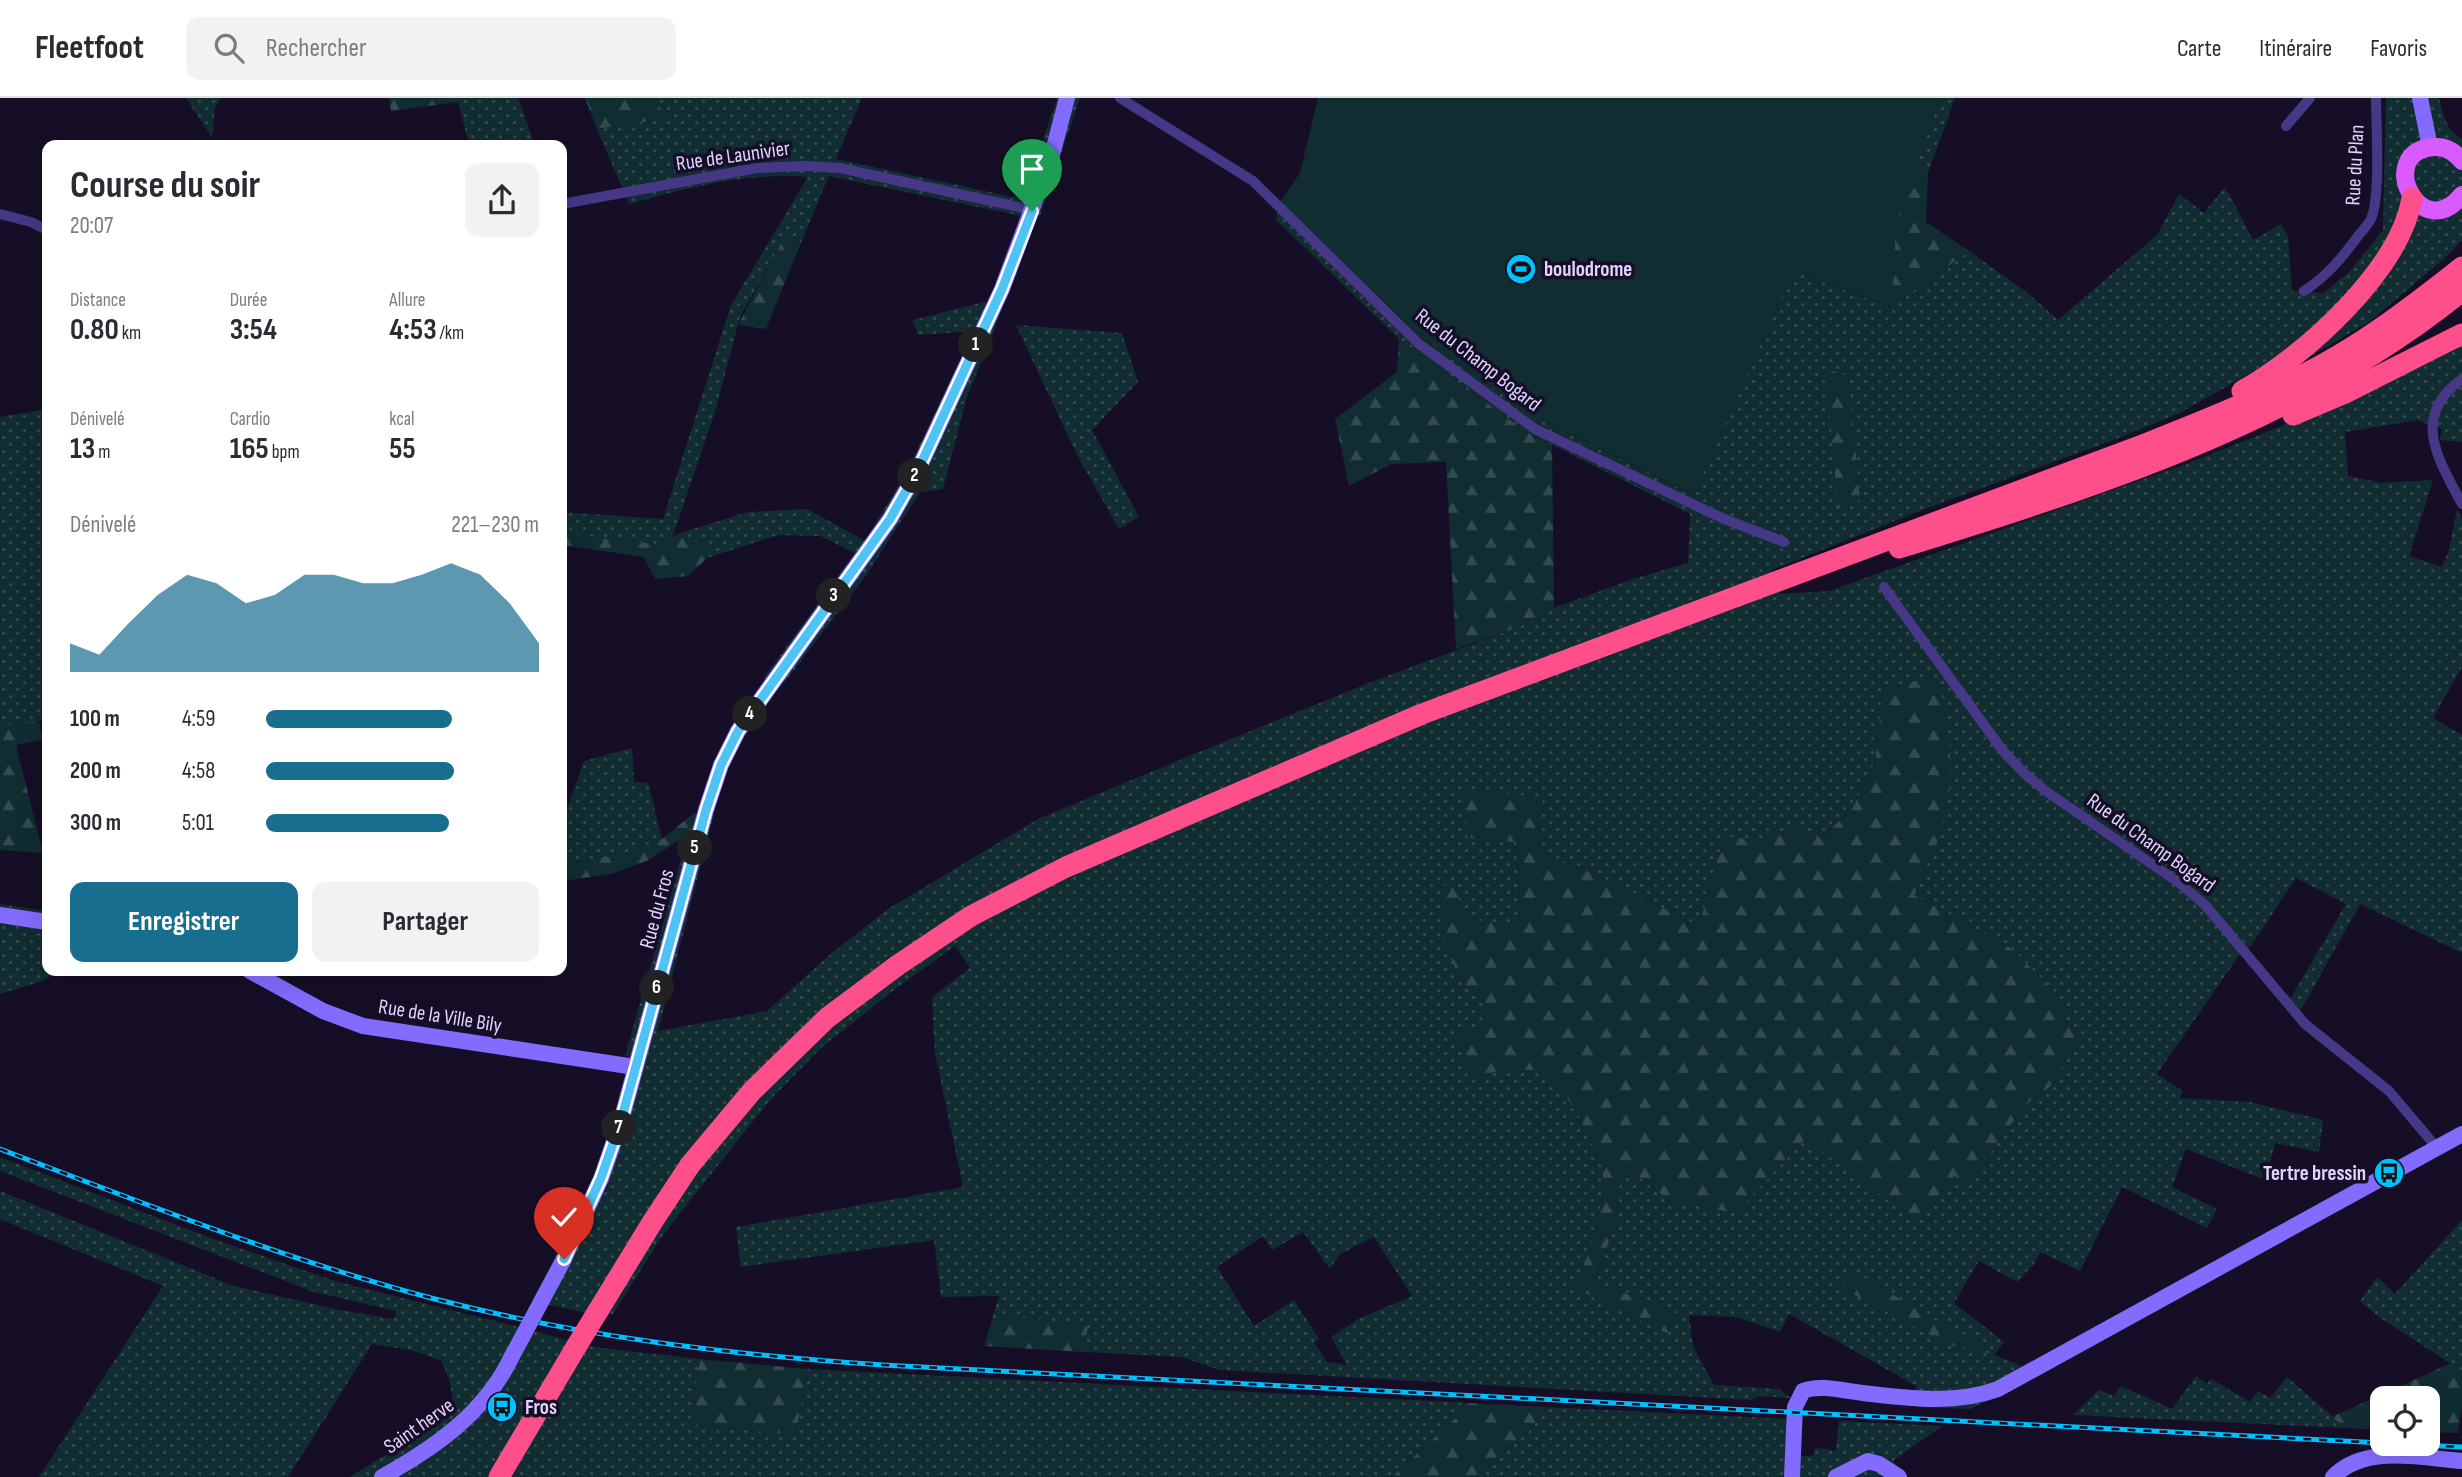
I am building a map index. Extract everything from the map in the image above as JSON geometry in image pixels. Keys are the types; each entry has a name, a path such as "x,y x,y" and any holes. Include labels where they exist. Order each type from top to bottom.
{"highway":[{"path":"2078,468 2220,404 2261,381 2304,348 2342,312 2378,268 2404,227 2412,198"},
{"path":"499,1477 653,1221 690,1165 752,1091 827,1018 898,964 971,916 1066,867 1422,714 2202,422 2311,371 2353,347 2395,319 2462,267"},
{"path":"1769,585 1801,578 2017,512 2249,423 2321,387 2394,341 2462,291"},
{"path":"2148,463 2169,461 2298,413 2345,393 2462,334"}],"main road":[{"path":"2461,159 2446,149 2430,147 2414,156 2405,172 2405,181 2412,198 2419,204 2437,209 2455,203 2462,196"}],"street":[{"name":"Rue du Fros","path":"479,1408 511,1359 564,1259 601,1178 621,1121 706,810 721,765 738,731 890,519 918,470 1002,289 1052,155 1067,98"},
{"name":"Rue du Champ Bogard","path":"1120,98 1253,181 1419,344 1535,429 1724,519 1784,542"},
{"path":"2286,126 2310,98"},
{"name":"Rue du Plan","path":"2304,291 2338,263 2370,220 2374,205 2376,98"},
{"path":"2420,98 2430,147"},
{"name":"Rue de Launivier","path":"567,203 757,167 807,166 840,168 1032,211"},
{"path":"0,214 42,227"},
{"path":"2462,379 2448,389 2439,402 2432,416 2431,433 2439,458 2462,504"},
{"name":"Rue du Champ Bogard","path":"1884,587 2003,751 2024,773 2047,792 2178,882 2205,905 2305,1024 2389,1091 2438,1149"},
{"path":"0,915 42,921"},
{"name":"Rue de la Ville Bily","path":"259,976 323,1011 363,1026 635,1067"},
{"path":"1792,1477 1795,1407 1800,1394 1807,1389 1824,1388 1944,1399 1970,1397 1998,1389 2438,1149 2459,1141"},
{"name":"Saint herve","path":"382,1477 450,1434 479,1408"},
{"path":"2333,1477 2353,1462 2371,1457 2462,1461"},
{"path":"1836,1477 1868,1461 1879,1464 1899,1477"}],"green space":[{"path":"186,98 221,98 215,108 212,138"},
{"path":"389,98 457,98 459,102 391,111"},
{"path":"457,98 518,98 533,140 468,140"},
{"path":"585,98 657,98 664,119 597,129"},
{"path":"657,98 862,98 836,159 1013,197 1027,188 1057,98 1080,98 1040,216 1017,215 829,176 800,245 784,239 740,317 715,412 673,536 656,544 567,534 567,512 663,519 731,305 808,177 740,179 629,204 597,129 663,119"},
{"path":"1318,98 1940,98 1896,222 1892,307 1793,271 1694,495 1532,415 1423,339 1280,202 1300,173"},
{"path":"1940,98 1955,98 1928,173 1916,163"},
{"path":"2386,98 2439,98 2449,127 2462,139 2462,240 2444,259 2369,322 2297,364 2264,365 2180,413 1922,510 1772,570 1780,594 1829,591 2186,464 2345,401 2462,343 2462,442 2440,440 2442,429 2417,420 2345,432 2348,476 2382,483 2433,480 2409,556 2442,567 2449,550 2457,509 2462,519 2462,667 2433,718 2462,735 2462,953 2360,904 2301,1010 2290,999 2346,904 2296,878 2251,946 2240,954 2157,1074 2183,1091 2180,1098 2250,1102 2323,1120 2319,1152 2275,1143 2266,1180 2186,1149 2172,1187 2217,1209 2207,1228 2122,1187 2080,1271 2040,1252 2034,1264 2017,1282 1979,1261 1954,1303 2004,1342 1994,1355 2019,1365 2027,1379 1971,1409 1915,1407 1916,1386 1789,1314 1780,1332 1736,1317 1689,1315 1693,1346 1714,1385 1779,1389 1791,1398 1759,1396 1751,1400 1220,1370 1182,1357 1084,1352 1088,1326 994,1313 999,1296 941,1297 934,1240 741,1267 736,1227 963,1187 935,1053 932,997 970,968 955,946 822,1047 770,1100 665,1232 612,1315 582,1312 532,1301 587,1197 606,1192 646,1058 625,1056 694,813 714,814 658,1031 767,1011 832,953 888,909 1038,819 1371,682 1521,626 1554,608 1630,580 1688,563 1690,514 1525,431 1399,339 1276,220 1280,202 1423,339 1532,415 1693,495 1793,271 1891,307 1892,301 1906,296 1969,251 2029,294 2058,320 2157,235 2179,194 2204,213 2224,188 2253,240 2281,224 2288,236 2292,291 2323,293 2349,272 2383,230","holes":["1883,688 1943,825 1914,895 2011,948 2057,994 2067,1024 2051,1087 2026,1104 1968,1183 1954,1176 1805,1139 1735,1213 1670,1201 1641,1178 1620,1176 1618,1215 1595,1282 1678,1314 1666,1332 1576,1288 1595,1235 1602,1196 1603,1167 1575,1108 1541,1068 1489,1073 1469,1080 1485,1022 1486,1004 1459,977 1453,883 1464,913 1485,923 1520,924 1516,842 1593,873 1699,926 1724,837 1763,841 1795,827 1820,838 1852,809 1875,762","1303,1232 1330,1269 1340,1254 1374,1237 1412,1296 1358,1319 1331,1337 1347,1365 1327,1362 1314,1342 1319,1339 1294,1300 1254,1326 1217,1267 1263,1236 1272,1250"]},
{"path":"1916,163 1928,173 1926,222 1969,251 1906,296 1892,301 1896,222"},
{"path":"784,238 800,245 766,329 738,325"},
{"path":"984,302 1003,308 967,397 943,489 920,492 867,574 785,682 763,679 855,553 820,536 778,535 707,558 708,538 686,545 680,533 748,512 807,509 865,541 907,471 974,331 918,335 913,320"},
{"path":"1016,325 1122,333 1138,382 1092,430 1139,517 1119,529 1077,455"},
{"path":"1399,339 1525,431 1552,445 1554,608 1521,626 1456,649 1446,462 1391,464 1349,486 1335,419 1397,372"},
{"path":"1829,370 1849,376 1860,500 1838,508 1829,406"},
{"path":"42,410 42,721 0,726 0,417"},
{"path":"680,533 687,545 709,538 707,558 688,576 655,579 644,557 567,546 567,534 655,544"},
{"path":"1938,677 1950,750 1950,786 1940,833 1914,895 2011,948 2057,994 2067,1024 2081,1035 2050,1087 2026,1104 1968,1183 1954,1176 1917,1222 1805,1139 1735,1213 1670,1201 1641,1178 1620,1176 1618,1215 1595,1282 1679,1314 1667,1333 1575,1288 1595,1235 1602,1196 1603,1167 1575,1108 1541,1069 1489,1073 1469,1081 1457,1036 1484,1022 1486,1004 1459,977 1445,944 1444,886 1453,882 1464,913 1485,923 1520,923 1516,842 1467,838 1465,791 1543,797 1538,851 1593,873 1699,926 1724,836 1763,841 1795,827 1821,838 1852,809 1875,763 1883,688"},
{"path":"39,721 42,740 16,745 42,853 0,850 0,726"},
{"path":"632,748 634,782 648,783 662,839 624,854 567,863 567,809 584,761"},
{"path":"694,813 688,834 649,860 611,874 567,880 567,863 624,854 662,839"},
{"path":"0,904 42,910 42,976 51,976 0,994"},
{"path":"0,1157 216,1240 335,1281 519,1327 502,1360 534,1331 594,1347 700,1359 690,1424 796,1435 807,1369 1469,1403 1392,1477 350,1477 455,1412 450,1383 442,1361 411,1350 372,1344 288,1477 39,1477 163,1286 0,1219 0,1191 234,1286 394,1319 396,1311 314,1292 0,1171"},
{"path":"2462,1220 2462,1371 2379,1317 2360,1301 2377,1277 2395,1294"},
{"path":"1851,1270 1942,1324 1947,1324 1994,1355 1946,1344 1842,1288"},
{"path":"994,1313 1088,1326 1084,1352 984,1346"},
{"path":"700,1359 807,1369 796,1435 690,1424"},
{"path":"2451,1363 2462,1371 2462,1407 2458,1433 2440,1432 2440,1386 2400,1386"},
{"path":"2196,1376 2207,1384 2211,1379 2250,1402 2258,1391 2270,1398 2287,1377 2346,1428 2073,1415 2099,1390 2114,1396 2121,1386 2172,1409"},
{"path":"2370,1400 2370,1429 2346,1428 2332,1417"},
{"path":"1469,1403 1546,1407 1529,1431 1473,1477 1392,1477 1459,1415"},
{"path":"1546,1407 1790,1419 1786,1456 1813,1456 1816,1447 1836,1451 1839,1421 1942,1426 1893,1461 1907,1477 1473,1477 1529,1431"}],"railway":[{"path":"0,1149 215,1230 379,1284 546,1324 714,1350 883,1365 2370,1442"},
{"path":"2440,1446 2462,1447"}],"place":[{"name":"boulodrome","path":"1521,269"},
{"name":"Tertre bressin","path":"2389,1173"},
{"name":"Fros","path":"502,1407"}],"route":[{"path":"564,1259 601,1178 621,1121 706,810 721,765 738,731 890,519 918,470 1002,289 1032,211"}]}
